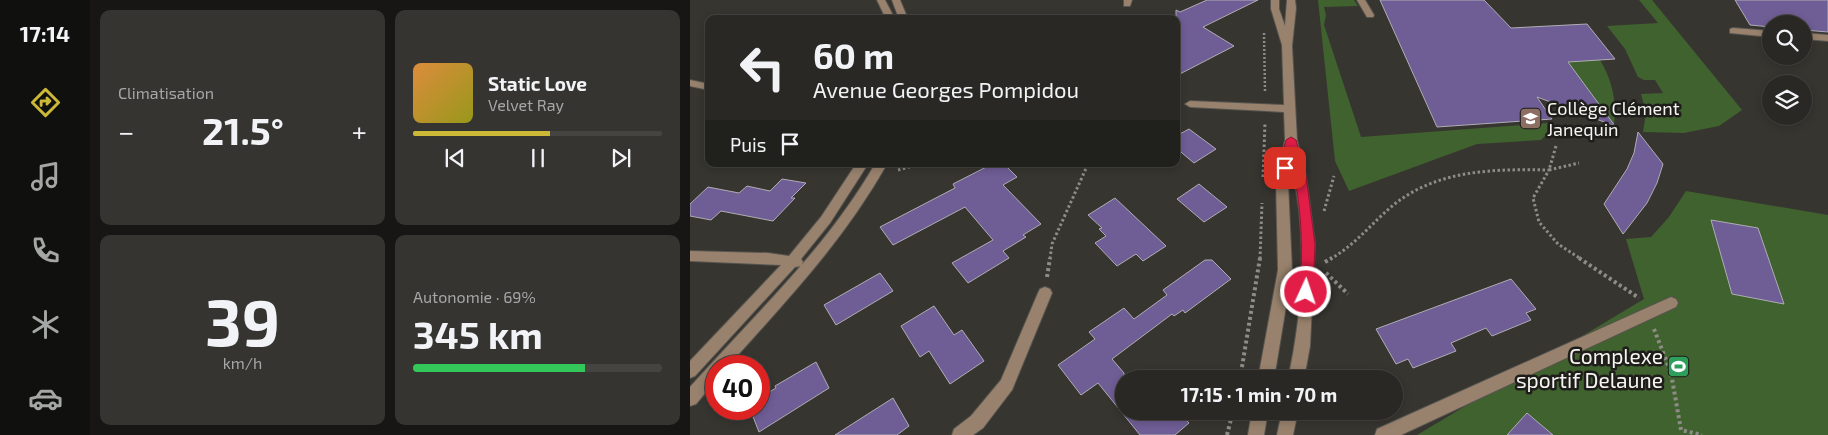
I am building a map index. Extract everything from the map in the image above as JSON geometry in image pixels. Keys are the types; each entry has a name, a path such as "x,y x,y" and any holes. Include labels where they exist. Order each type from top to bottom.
{"street":[{"path":"881,0 888,15"},
{"path":"896,0 902,15"},
{"path":"1275,0 1275,9 1287,46"},
{"path":"1291,0 1292,8 1287,46 1291,140 1300,176 1309,244 1303,346 1298,370"},
{"path":"1361,0 1370,15"},
{"path":"1733,31 1762,33"},
{"path":"1812,37 1828,38"},
{"path":"691,83 705,86"},
{"path":"1190,104 1289,109"},
{"path":"1268,370 1285,270 1282,182 1291,140"},
{"path":"690,371 791,261 848,188 860,167"},
{"path":"729,355 813,264 864,195 879,167"},
{"path":"690,256 768,258 813,264"},
{"path":"960,435 976,422 1008,385 1045,294"},
{"path":"1383,435 1671,303"},
{"path":"690,399 705,382"},
{"path":"1256,435 1258,420"},
{"path":"1285,435 1288,420"}],"path":[{"path":"1263,186 1264,30"},
{"path":"1556,146 1549,170 1534,198 1539,222 1558,244 1657,310 1653,327 1671,373 1681,430 1702,435"},
{"path":"1326,262 1345,252 1391,207 1423,186 1472,172 1506,169 1549,170 1579,163"},
{"path":"1045,294 1052,244 1087,167"},
{"path":"1242,370 1260,264 1262,196"},
{"path":"1227,435 1231,420"}],"green space":[{"path":"1318,0 1354,0 1358,6 1324,7 1326,15 1324,25 1361,137 1548,123 1547,134 1541,140 1477,144 1349,191 1335,161"},
{"path":"1639,0 1652,0 1742,110 1719,126 1684,133 1643,132 1646,113 1641,94 1663,93 1655,80 1644,80 1638,77 1625,49 1607,26 1658,23"},
{"path":"1600,60 1608,75 1613,91 1614,125 1555,62"},
{"name":"Complexe sportif Delaune","path":"1686,191 1828,215 1828,435 1417,435 1644,299 1626,239 1651,237 1669,217"}],"building":[{"path":"1207,0 1258,0 1203,27 1234,46 1180,74 1180,15 1176,15 1176,10 1180,12"},
{"path":"1380,0 1484,0 1511,28 1587,24 1615,59 1568,62 1615,126 1537,97 1552,119 1437,127"},
{"path":"1735,0 1828,0 1828,32 1812,31 1812,15 1762,15 1762,26 1750,25"},
{"path":"1189,129 1216,149 1194,163 1180,151 1180,134"},
{"path":"1638,132 1663,164 1657,183 1647,203 1623,234 1604,204 1627,169 1634,153"},
{"path":"986,167 1007,167 1017,177 1003,185 1041,224 1023,235 1026,237 1003,251 1009,258 968,283 952,263 993,240 965,207 893,245 880,227 955,188 953,184"},
{"path":"782,179 806,183 791,198 795,198 773,221 721,211 711,220 690,216 690,204 708,187 739,193 747,186 770,191"},
{"path":"1199,184 1227,207 1204,222 1177,199"},
{"path":"1115,198 1166,246 1143,261 1136,254 1117,266 1095,243 1106,236 1099,229 1102,228 1088,215"},
{"path":"1711,220 1758,228 1784,304 1732,294"},
{"path":"1205,260 1212,260 1231,279 1185,313 1183,310 1174,316 1172,314 1112,359 1121,370 1115,370 1115,404 1098,383 1081,395 1058,365 1095,339 1089,332 1124,308 1134,319 1167,295 1163,290"},
{"path":"880,273 893,291 836,325 824,305"},
{"path":"1511,279 1536,309 1526,313 1531,320 1492,336 1486,328 1451,343 1456,351 1413,368 1408,359 1396,364 1376,329"},
{"path":"934,306 954,335 962,330 984,361 950,384 929,351 920,357 901,326"},
{"path":"816,362 829,388 759,432 754,420 770,420 770,392 776,388 775,386"},
{"path":"893,398 909,426 897,435 835,435"},
{"path":"1527,413 1553,435 1507,435"},
{"path":"1128,420 1186,420 1189,423 1175,435 1140,435"}],"place":[{"name":"Collège Clément Janequin","path":"1531,118"},
{"name":"Complexe sportif Delaune","path":"1679,367"}],"route":[{"path":"1285,168 1291,140 1300,176 1309,244 1306,292"}]}
